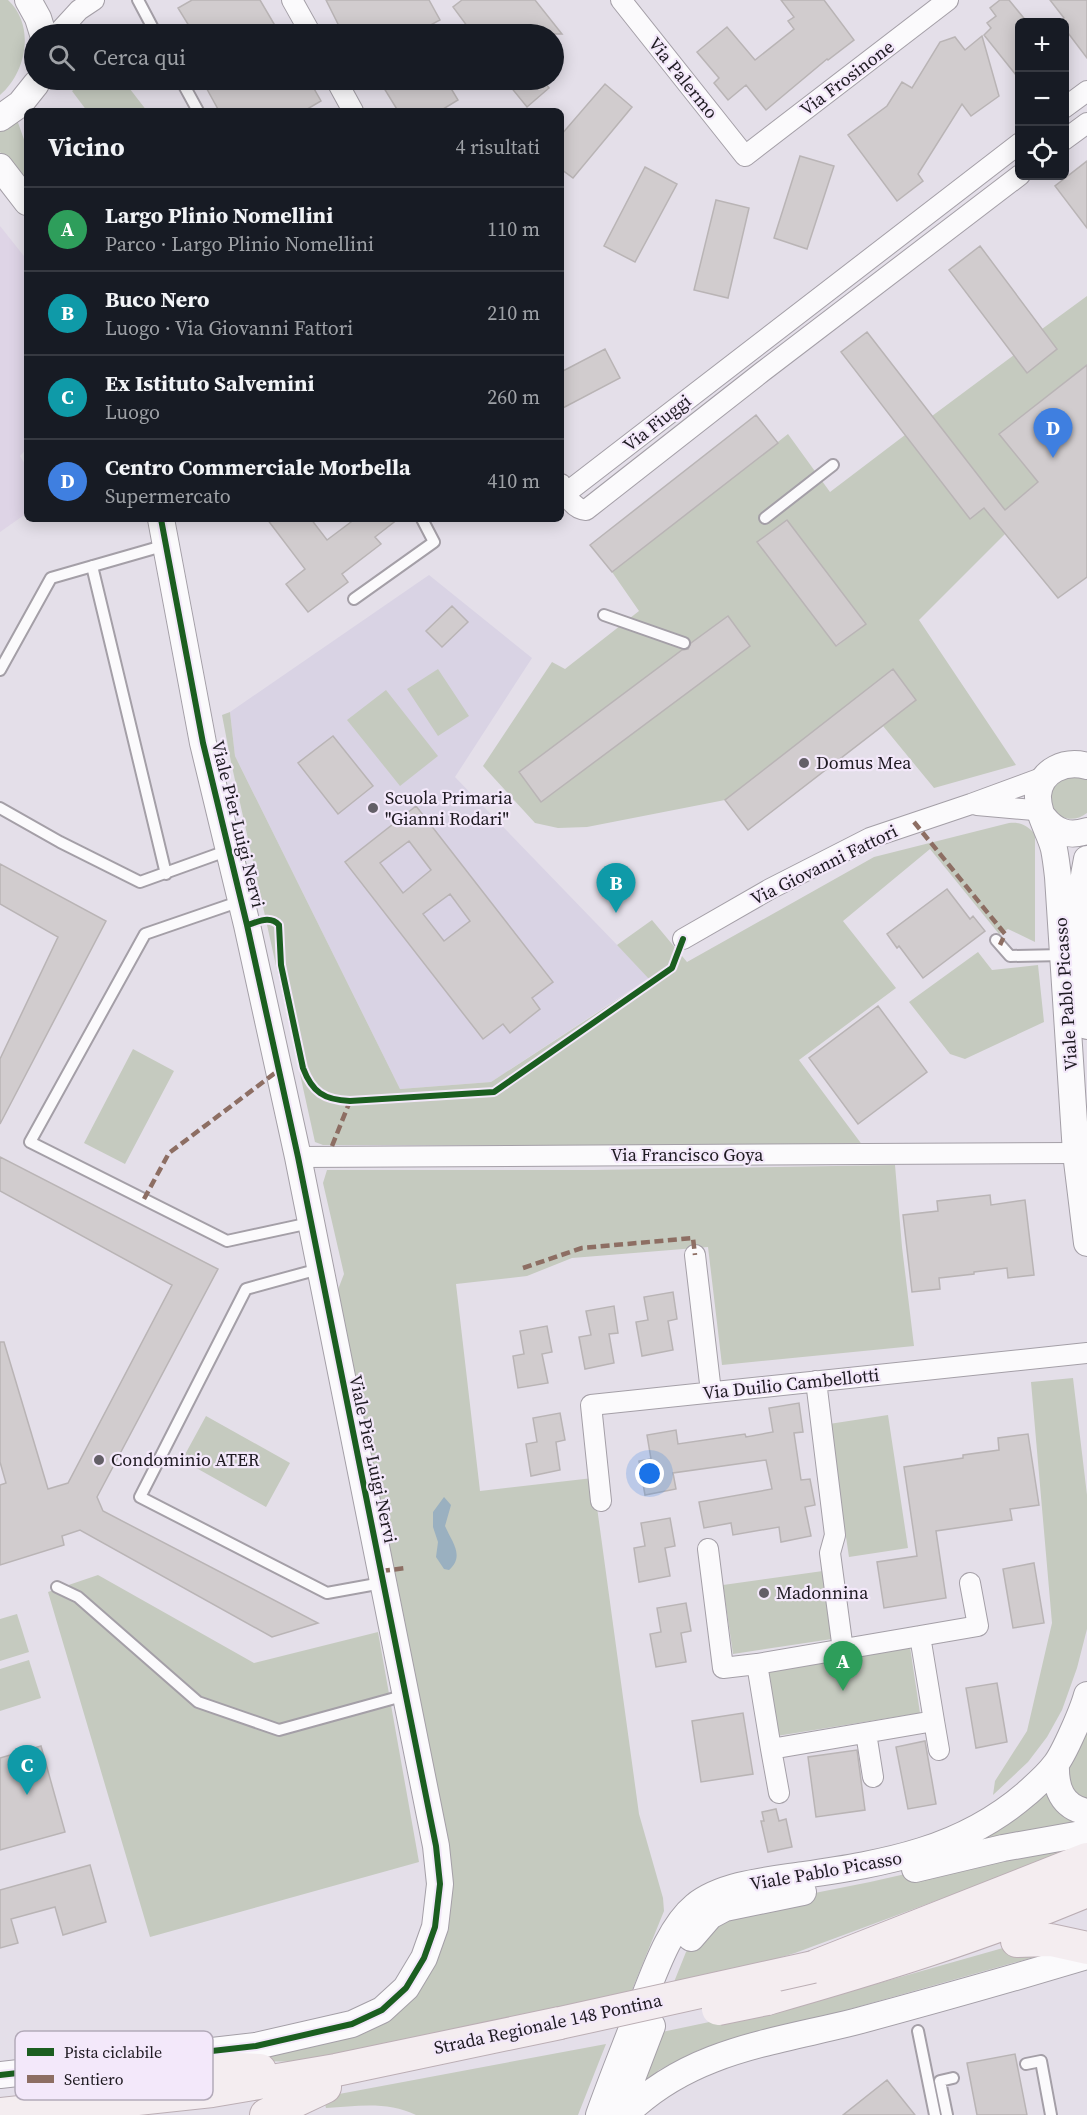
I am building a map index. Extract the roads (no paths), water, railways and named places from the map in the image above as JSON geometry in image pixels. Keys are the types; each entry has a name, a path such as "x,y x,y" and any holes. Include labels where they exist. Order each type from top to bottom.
{"main road":[{"path":"813,1967 1087,1859"},
{"name":"Strada Regionale 148 Pontina","path":"561,2032 813,1967 1087,1886"},
{"name":"Strada Regionale 148 Pontina","path":"213,2097 330,2079 561,2032 767,1999 891,1964 1032,1914 1087,1891"},
{"path":"767,1999 840,1987 1017,1941 1087,1915"},
{"path":"1017,1941 1052,1940 1087,1948"},
{"path":"213,2068 284,2071 330,2079"},
{"path":"266,2115 330,2079"},
{"name":"Strada Regionale 148 Pontina","path":"213,2091 330,2079"},
{"name":"Strada Regionale 148 Pontina","path":"0,2114 129,2100"},
{"name":"Strada Regionale 148 Pontina","path":"101,2115 196,2100"}],"street":[{"path":"28,0 40,24"},
{"path":"66,24 79,10 94,0"},
{"path":"292,0 305,24"},
{"name":"Via Palermo","path":"621,0 745,156"},
{"name":"Via Frosinone","path":"745,156 948,0"},
{"path":"0,118 20,104 30,90"},
{"path":"29,108 34,90"},
{"path":"341,90 351,108"},
{"path":"1069,105 1087,91"},
{"path":"1069,137 1087,123"},
{"name":"Via Fiuggi","path":"564,488 748,353 890,241 1015,147"},
{"name":"Via Fiuggi","path":"997,160 1015,177"},
{"path":"0,167 24,198"},
{"name":"Via Fiuggi","path":"564,491 579,510 586,510 1015,179"},
{"path":"890,241 907,261"},
{"path":"779,328 795,347"},
{"path":"748,353 762,372"},
{"name":"Viale Pier Luigi Nervi","path":"162,522 203,743 242,901 298,1157 436,1846 440,1884 435,1927 424,1958 406,1988 382,2010 352,2024 256,2046 213,2050"},
{"path":"1047,776 1059,766 1084,764"},
{"name":"Via Giovanni Fattori","path":"684,939 770,889 870,838 1047,776"},
{"name":"Viale Pablo Picasso","path":"1047,776 1040,786 1038,796 1041,813 1054,849 1057,868 1076,1153 1087,1243"},
{"name":"Via Giovanni Fattori","path":"971,804 1034,810 1041,813"},
{"path":"1041,813 1055,829 1072,834 1087,831"},
{"name":"Viale Pablo Picasso","path":"1087,859 1082,884 1081,939 1087,1026"},
{"name":"Via Francisco Goya","path":"298,1157 1076,1153"},
{"path":"695,1255 711,1392"},
{"name":"Via Duilio Cambellotti","path":"602,1501 591,1405 1087,1353"},
{"path":"816,1381 835,1535 830,1553 843,1650"},
{"path":"708,1549 723,1668 978,1626 970,1583"},
{"path":"920,1636 939,1750"},
{"path":"757,1664 779,1793"},
{"name":"Viale Pablo Picasso","path":"599,2115 650,1984 670,1940 693,1907 709,1896 757,1882 901,1858 949,1842 1010,1808 1056,1764 1087,1695"},
{"path":"771,1749 934,1721"},
{"path":"866,1733 873,1777"},
{"path":"1056,1764 1056,1781 1064,1798 1076,1809 1087,1812"},
{"path":"618,2115 672,1970 687,1943 710,1916 725,1908 897,1874 1003,1848 1087,1833"},
{"path":"625,2115 658,2086 684,2071 716,2058 1087,1956"},
{"name":"Viale Pier Luigi Nervi","path":"0,2075 15,2073"}],"lane":[{"path":"138,0 151,24"},
{"path":"186,90 196,108"},
{"path":"765,518 833,465"},
{"path":"354,599 434,542 424,522"},
{"path":"0,670 51,578 166,544"},
{"path":"92,566 166,874"},
{"path":"604,615 684,643"},
{"path":"0,808 60,842 140,882 229,850"},
{"path":"242,901 145,934 30,1142 227,1241 310,1223"},
{"path":"996,940 1010,956 1063,955"},
{"path":"319,1269 246,1289 140,1497 327,1593 383,1583"},
{"path":"57,1587 78,1597 198,1702 279,1730 406,1695"},
{"path":"918,2031 936,2115"},
{"path":"1026,2064 1041,2061 1051,2115"},
{"path":"947,2115 940,2081 953,2078"}],"water":[{"path":"444,1497 451,1505 445,1526 457,1554 454,1565 449,1570 444,1569 436,1557 438,1542 433,1527 433,1512"}],"place":[{"name":"Centro Commerciale Morbella","path":"1053,458"},
{"name":"Domus Mea","path":"804,763"},
{"name":"Scuola Primaria \"Gianni Rodari\"","path":"373,808"},
{"name":"Buco Nero","path":"616,913"},
{"name":"Condominio ATER","path":"99,1460"},
{"name":"Madonnina","path":"764,1593"},
{"name":"Largo Plinio Nomellini","path":"843,1691"},
{"name":"Ex Istituto Salvemini","path":"27,1795"}]}
